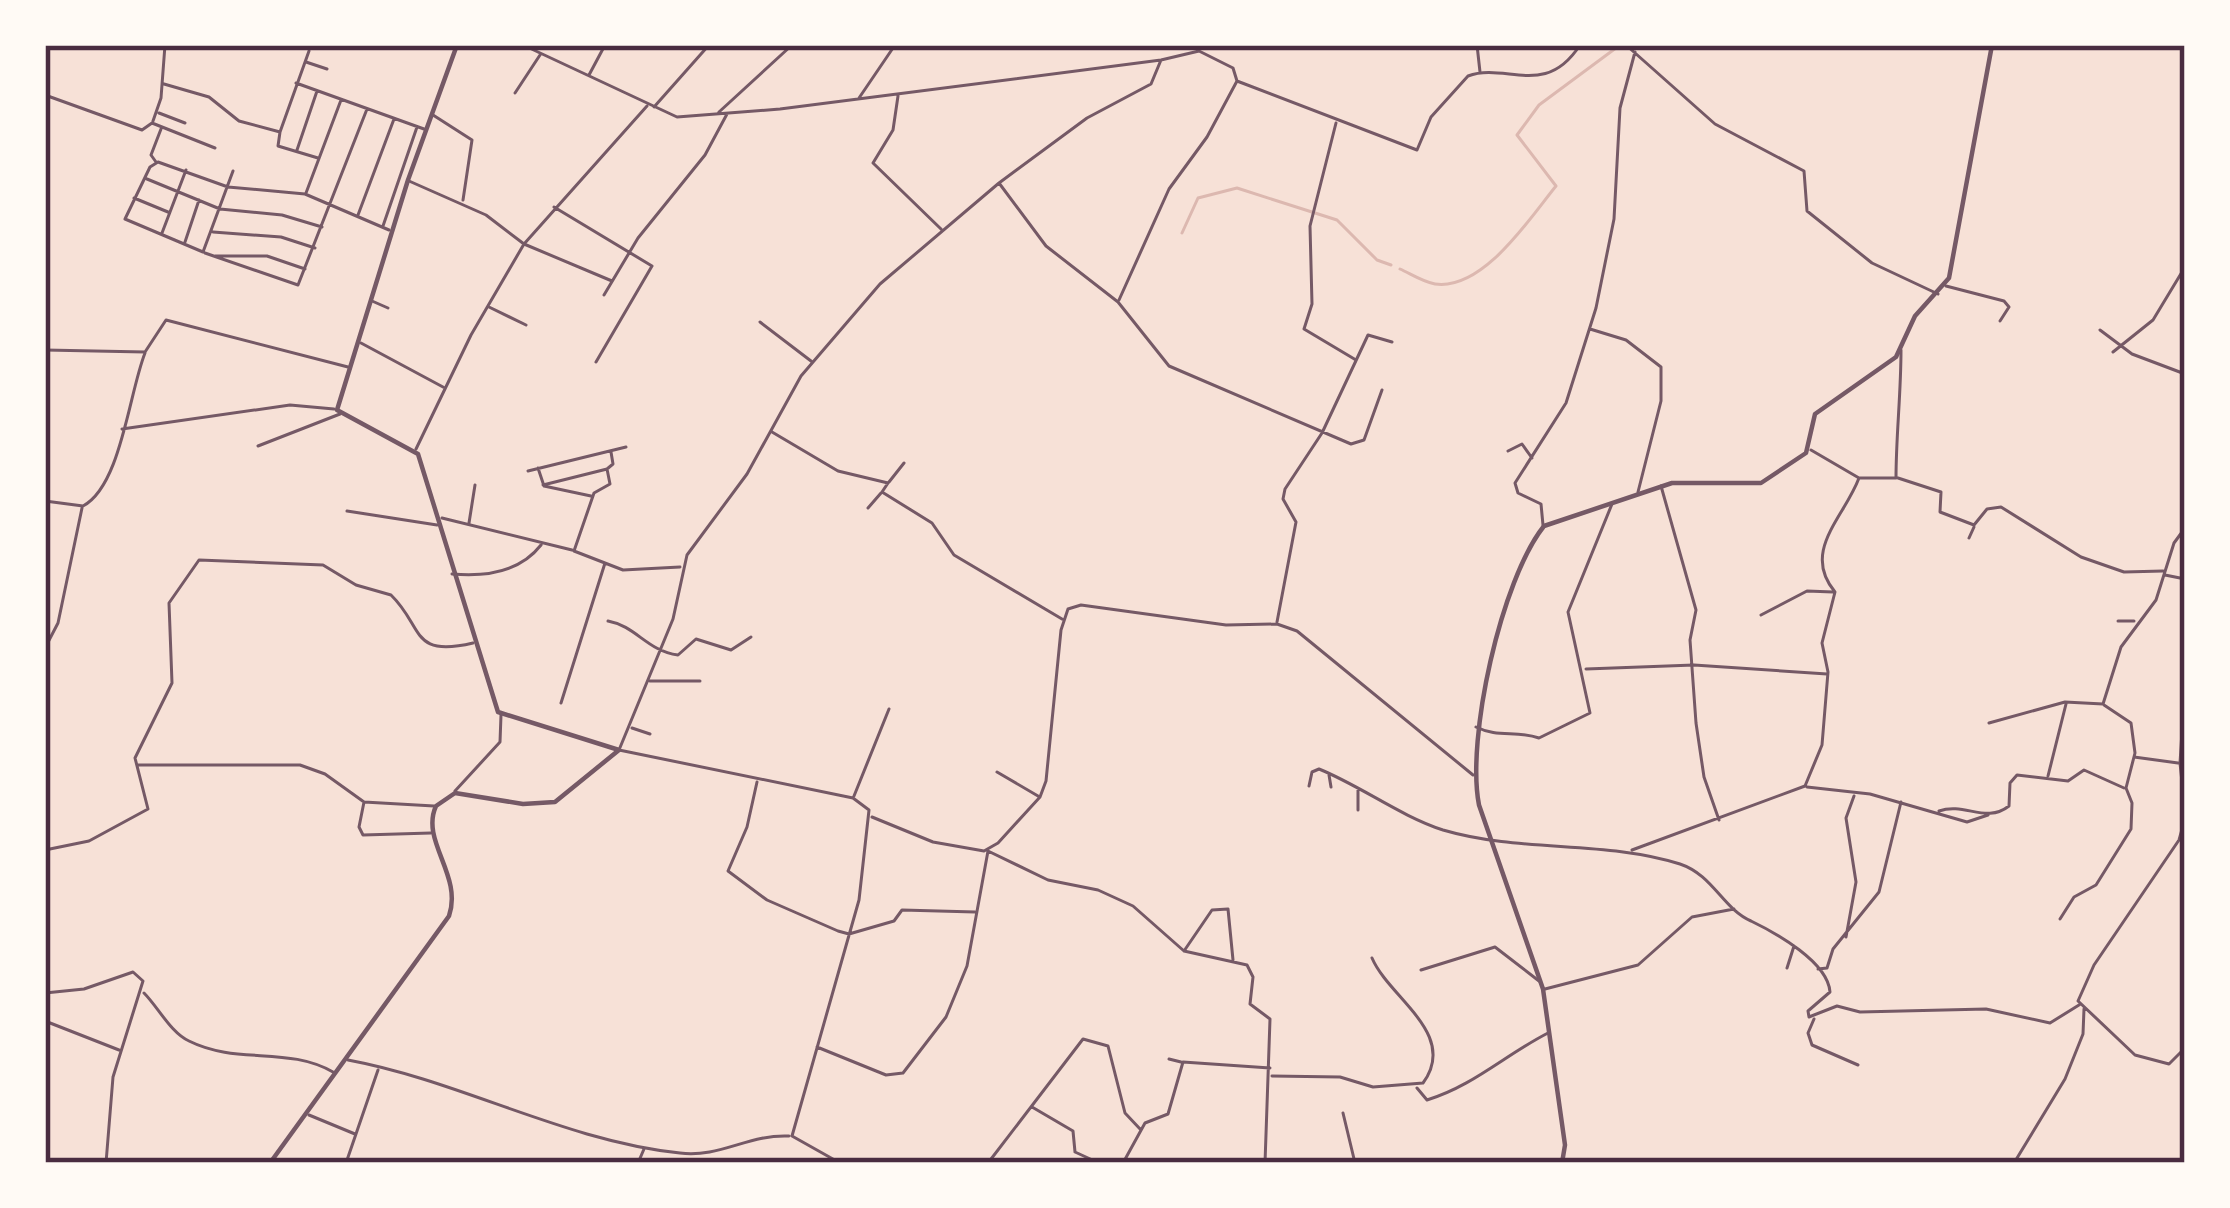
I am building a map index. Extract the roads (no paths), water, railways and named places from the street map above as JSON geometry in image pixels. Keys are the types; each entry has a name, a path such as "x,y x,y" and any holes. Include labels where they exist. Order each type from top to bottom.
{"street":[{"path":"45,94 142,130 158,112 165,45"},
{"path":"382,227 457,45"},
{"path":"523,45 676,117 859,98 1199,51"},
{"path":"588,77 605,45"},
{"path":"135,765 299,765 325,774 364,802 436,806 455,793 463,777 500,742 501,715 452,574 416,449 444,388 524,244 709,45"},
{"path":"778,45 786,53"},
{"path":"718,112 792,45"},
{"path":"859,98 895,45"},
{"path":"1118,302 1169,190 1207,137 1237,81 1233,68 1195,45"},
{"path":"1477,45 1480,72"},
{"path":"1237,81 1417,150 1455,86 1480,72 1506,77 1565,66 1580,45"},
{"path":"1626,45 1715,124 1804,171 1805,208 1859,253 1938,294"},
{"path":"1896,478 1892,450 1901,416 1901,350 1916,316 1945,285 1956,251 1992,45"},
{"path":"309,51 278,146 318,158"},
{"path":"1562,1163 1565,1145 1542,986 1491,841 1474,776 1476,727 1500,629 1544,526 1541,504 1515,487 1566,403 1590,329 1614,219 1614,155 1635,52"},
{"path":"515,93 541,54"},
{"path":"455,793 523,804 555,802 619,750 679,598 682,567 813,363 880,284 999,183 1088,118 1151,84 1161,59"},
{"path":"304,61 328,69"},
{"path":"296,83 421,128"},
{"path":"164,84 209,97 238,122 280,132"},
{"path":"297,152 317,91"},
{"path":"898,92 893,130 872,162 942,231"},
{"path":"305,194 341,99"},
{"path":"156,162 125,220 293,288 315,248 367,109"},
{"path":"158,112 185,123"},
{"path":"604,295 629,252 705,155 724,126 726,112"},
{"path":"431,114 472,140 461,204"},
{"path":"358,217 394,118"},
{"path":"1336,122 1311,218 1312,304 1305,333 1357,360"},
{"path":"152,123 215,148"},
{"path":"162,128 151,155 156,162 228,187 305,194 392,231"},
{"path":"338,412 421,128"},
{"path":"161,234 185,170"},
{"path":"203,252 233,171"},
{"path":"145,179 220,209 282,215 323,227"},
{"path":"408,180 499,222 524,244 612,281"},
{"path":"999,183 1046,247 1118,302 1169,366 1322,434 1362,442 1382,390"},
{"path":"134,198 170,213"},
{"path":"184,244 199,200"},
{"path":"554,207 652,266 596,362"},
{"path":"388,211 398,214"},
{"path":"211,232 281,237 315,248"},
{"path":"213,256 268,256 305,269"},
{"path":"2113,352 2153,320 2185,267"},
{"path":"1945,285 2004,301 2009,307 2000,320"},
{"path":"370,301 388,308"},
{"path":"488,306 526,325"},
{"path":"45,649 58,622 83,506 98,495 145,352 166,320 348,367"},
{"path":"760,322 813,363"},
{"path":"1590,329 1626,340 1660,367 1661,401 1637,494"},
{"path":"2100,330 2151,363 2185,374"},
{"path":"1276,624 1296,523 1283,493 1322,434 1368,335 1392,342"},
{"path":"357,341 444,388"},
{"path":"45,350 145,352"},
{"path":"1544,526 1661,486 1761,483 1809,449 1813,418 1820,408 1901,350"},
{"path":"122,429 290,405 338,412 416,449"},
{"path":"258,446 338,412"},
{"path":"772,432 838,471 888,483"},
{"path":"1508,451 1522,444 1533,460"},
{"path":"528,471 626,447"},
{"path":"1809,449 1859,478 1896,478 1941,492 1941,513 1974,526"},
{"path":"543,485 608,469 613,464 611,451"},
{"path":"868,508 904,463"},
{"path":"538,468 543,485"},
{"path":"574,551 592,496 610,484 608,469"},
{"path":"1835,592 1823,577 1821,548 1859,478"},
{"path":"469,523 476,485"},
{"path":"543,485 592,496"},
{"path":"1661,486 1696,610 1690,640 1704,777 1719,821"},
{"path":"882,492 932,523 948,550 981,575 1063,620"},
{"path":"45,501 83,506"},
{"path":"1476,727 1498,735 1514,730 1539,737 1585,718 1591,706 1568,612 1612,502"},
{"path":"1969,538 1987,509 2001,507 2081,557 2124,572 2185,579"},
{"path":"347,511 469,523 638,572 682,567"},
{"path":"2103,704 2136,621 2156,600 2185,528"},
{"path":"452,574 505,569 526,561 541,544"},
{"path":"45,850 88,841 150,806 135,765 170,693 170,602 199,560 328,566 349,582 391,595 415,635 428,645 475,643"},
{"path":"561,703 605,563"},
{"path":"1761,615 1807,591 1835,592"},
{"path":"1805,786 1822,745 1828,674 1822,643 1835,592"},
{"path":"817,1047 876,1072 903,1073 919,1045 946,1017 967,966 988,851 1040,797 1068,609 1081,605 1226,625 1276,624 1298,631 1474,776"},
{"path":"608,621 627,626 658,652 683,655 696,639 731,650 751,637"},
{"path":"2118,621 2136,621"},
{"path":"1584,669 1694,665 1828,674"},
{"path":"649,681 700,681"},
{"path":"2185,684 2175,762 2185,810"},
{"path":"2048,778 2066,702"},
{"path":"1989,723 2066,702 2103,704 2131,723 2133,757 2126,788 2132,803 2131,829 2093,889 2074,897 2060,919"},
{"path":"853,798 889,709"},
{"path":"501,715 619,750 866,804 871,817 868,858 792,1136"},
{"path":"631,728 650,734"},
{"path":"2133,757 2175,762"},
{"path":"1310,786 1315,769 1442,829 1491,841 1630,850 1695,871 1735,909 1794,944 1830,985 1807,1013 1814,1018"},
{"path":"1630,850 1805,786 1901,802 1967,822 2009,806 2012,778 2068,781 2084,770 2126,788"},
{"path":"997,772 1040,797"},
{"path":"1329,773 1331,787"},
{"path":"757,782 747,827 729,865 730,875 780,907 849,934 894,921 902,910 976,912"},
{"path":"1358,788 1358,810"},
{"path":"1846,938 1856,882 1846,818 1854,794"},
{"path":"364,802 359,829 366,836 433,832"},
{"path":"1813,967 1827,968 1833,949 1879,892 1901,802"},
{"path":"270,1163 452,909 453,880 433,832 436,806"},
{"path":"1939,811 1956,806 1988,815"},
{"path":"871,817 922,839 988,851 1048,880 1098,890 1133,906 1184,951 1250,968 1250,1004 1271,1020 1265,1163"},
{"path":"2014,1163 2066,1079 2083,1034 2082,1007 2094,964 2150,887 2185,819"},
{"path":"1184,951 1209,911 1224,908 1229,913 1232,960"},
{"path":"1420,970 1499,947 1517,969 1542,986 1638,965 1692,917 1735,909"},
{"path":"1787,968 1794,944"},
{"path":"1272,1076 1340,1076 1373,1087 1417,1087 1435,1066 1410,1002 1372,958"},
{"path":"45,993 84,989 133,972 142,978 142,992 112,1086 106,1163"},
{"path":"142,992 193,1043 238,1058 302,1056 336,1073"},
{"path":"1858,1065 1812,1045 1808,1033 1814,1018 1837,1006 1860,1012 1986,1009 2050,1023 2082,1007"},
{"path":"2082,1007 2140,1058 2169,1064 2185,1048"},
{"path":"45,1021 121,1051"},
{"path":"1417,1087 1427,1100 1471,1084 1497,1061 1549,1033"},
{"path":"988,1163 1076,1043 1100,1042 1109,1048 1125,1113 1141,1130"},
{"path":"1169,1059 1272,1068"},
{"path":"346,1060 644,1148 708,1154 762,1136 792,1136 840,1163"},
{"path":"2176,1060 2185,1065"},
{"path":"1124,1163 1141,1130 1168,1114 1183,1062"},
{"path":"346,1163 378,1068"},
{"path":"1031,1106 1073,1131 1073,1149 1100,1163"},
{"path":"1343,1113 1355,1163"},
{"path":"307,1114 356,1134"},
{"path":"638,1163 644,1148"}],"waterway":[{"path":"1400,269 1431,283 1453,283 1488,265 1504,250 1556,186 1517,135 1539,105 1620,45"},
{"path":"1182,233 1198,198 1237,188 1337,220 1377,260 1391,265"}]}
